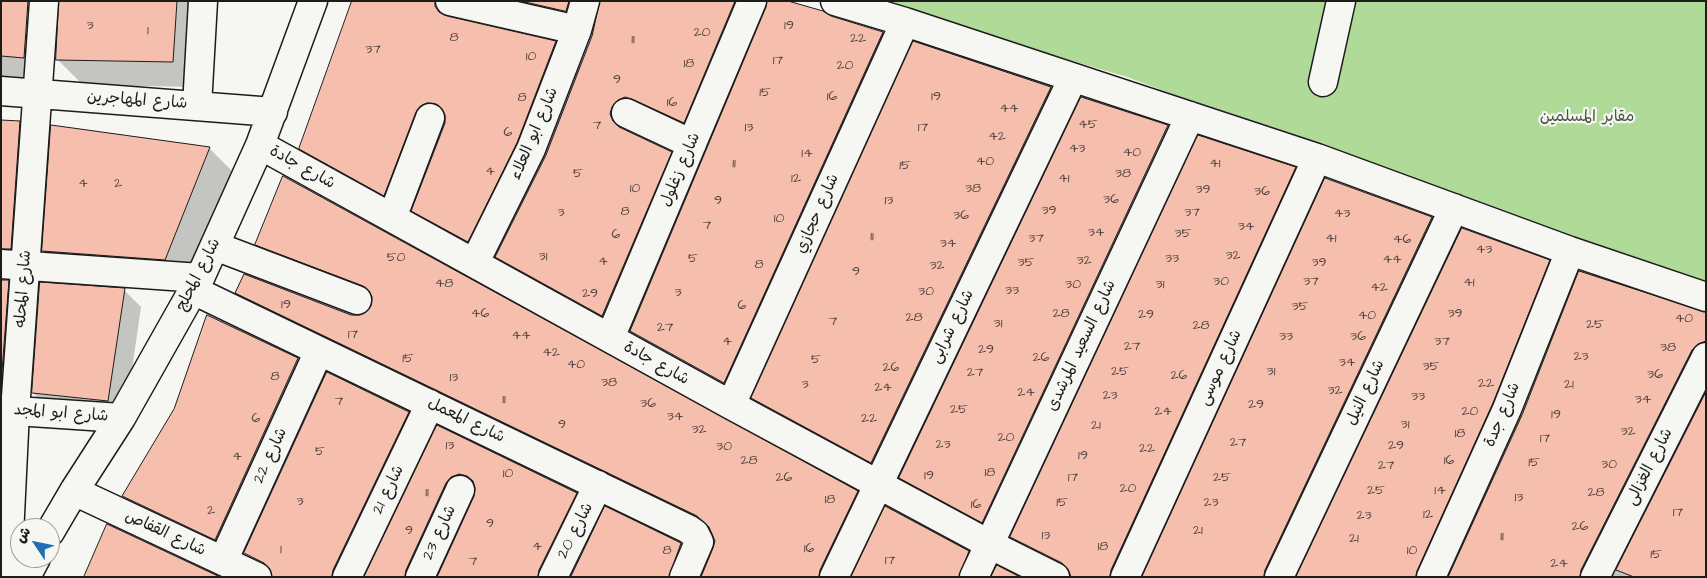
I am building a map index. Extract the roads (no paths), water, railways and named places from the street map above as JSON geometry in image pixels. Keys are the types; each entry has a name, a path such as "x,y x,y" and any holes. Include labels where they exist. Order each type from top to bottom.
{"street":[{"name":"شارع المحله","path":"7,577 10,550 8,410 14,265 38,94 44,1"},
{"path":"197,106 203,1"},
{"name":"شارع المحلج","path":"58,518 121,418 196,284 215,246 260,145 312,1"},
{"path":"450,1 576,30"},
{"name":"شارع ابو العلاء","path":"475,262 531,149 585,1"},
{"name":"شارع زغلول","path":"610,338 752,1"},
{"path":"835,1 905,22 1317,158 1570,251 1706,297"},
{"path":"1323,82 1341,1"},
{"name":"شارع حجازي","path":"731,406 905,22"},
{"name":"شارع شرابى","path":"834,577 1073,78"},
{"name":"شارع المهاجرين","path":"1,91 273,112"},
{"path":"626,113 692,144"},
{"name":"شارع السعيد المرشدى","path":"974,577 1190,116"},
{"path":"392,218 430,118"},
{"name":"شارع جادة","path":"260,145 475,262 731,406 989,544 1055,577"},
{"name":"شارع موسى","path":"1125,577 1317,158"},
{"name":"شارع النيل","path":"1279,577 1454,208"},
{"path":"215,246 357,300"},
{"name":"شارع جدة","path":"1431,577 1507,408 1570,251"},
{"path":"14,265 196,284"},
{"name":"شارع المعمل","path":"196,284 319,351 598,485 695,534 699,542 684,577"},
{"name":"شارع 22","path":"223,561 319,351"},
{"name":"شارع الغزالى","path":"1604,574 1706,357"},
{"name":"شارع 21","path":"347,577 430,404"},
{"name":"شارع ابو المجد","path":"8,410 121,418"},
{"name":"شارع 20","path":"553,577 598,485"},
{"name":"شارع 23","path":"420,577 460,490"},
{"name":"شارع القفاص","path":"74,491 257,577"}],"park label":[{"name":"مقابر المسلمين","path":"1587,118"}]}
